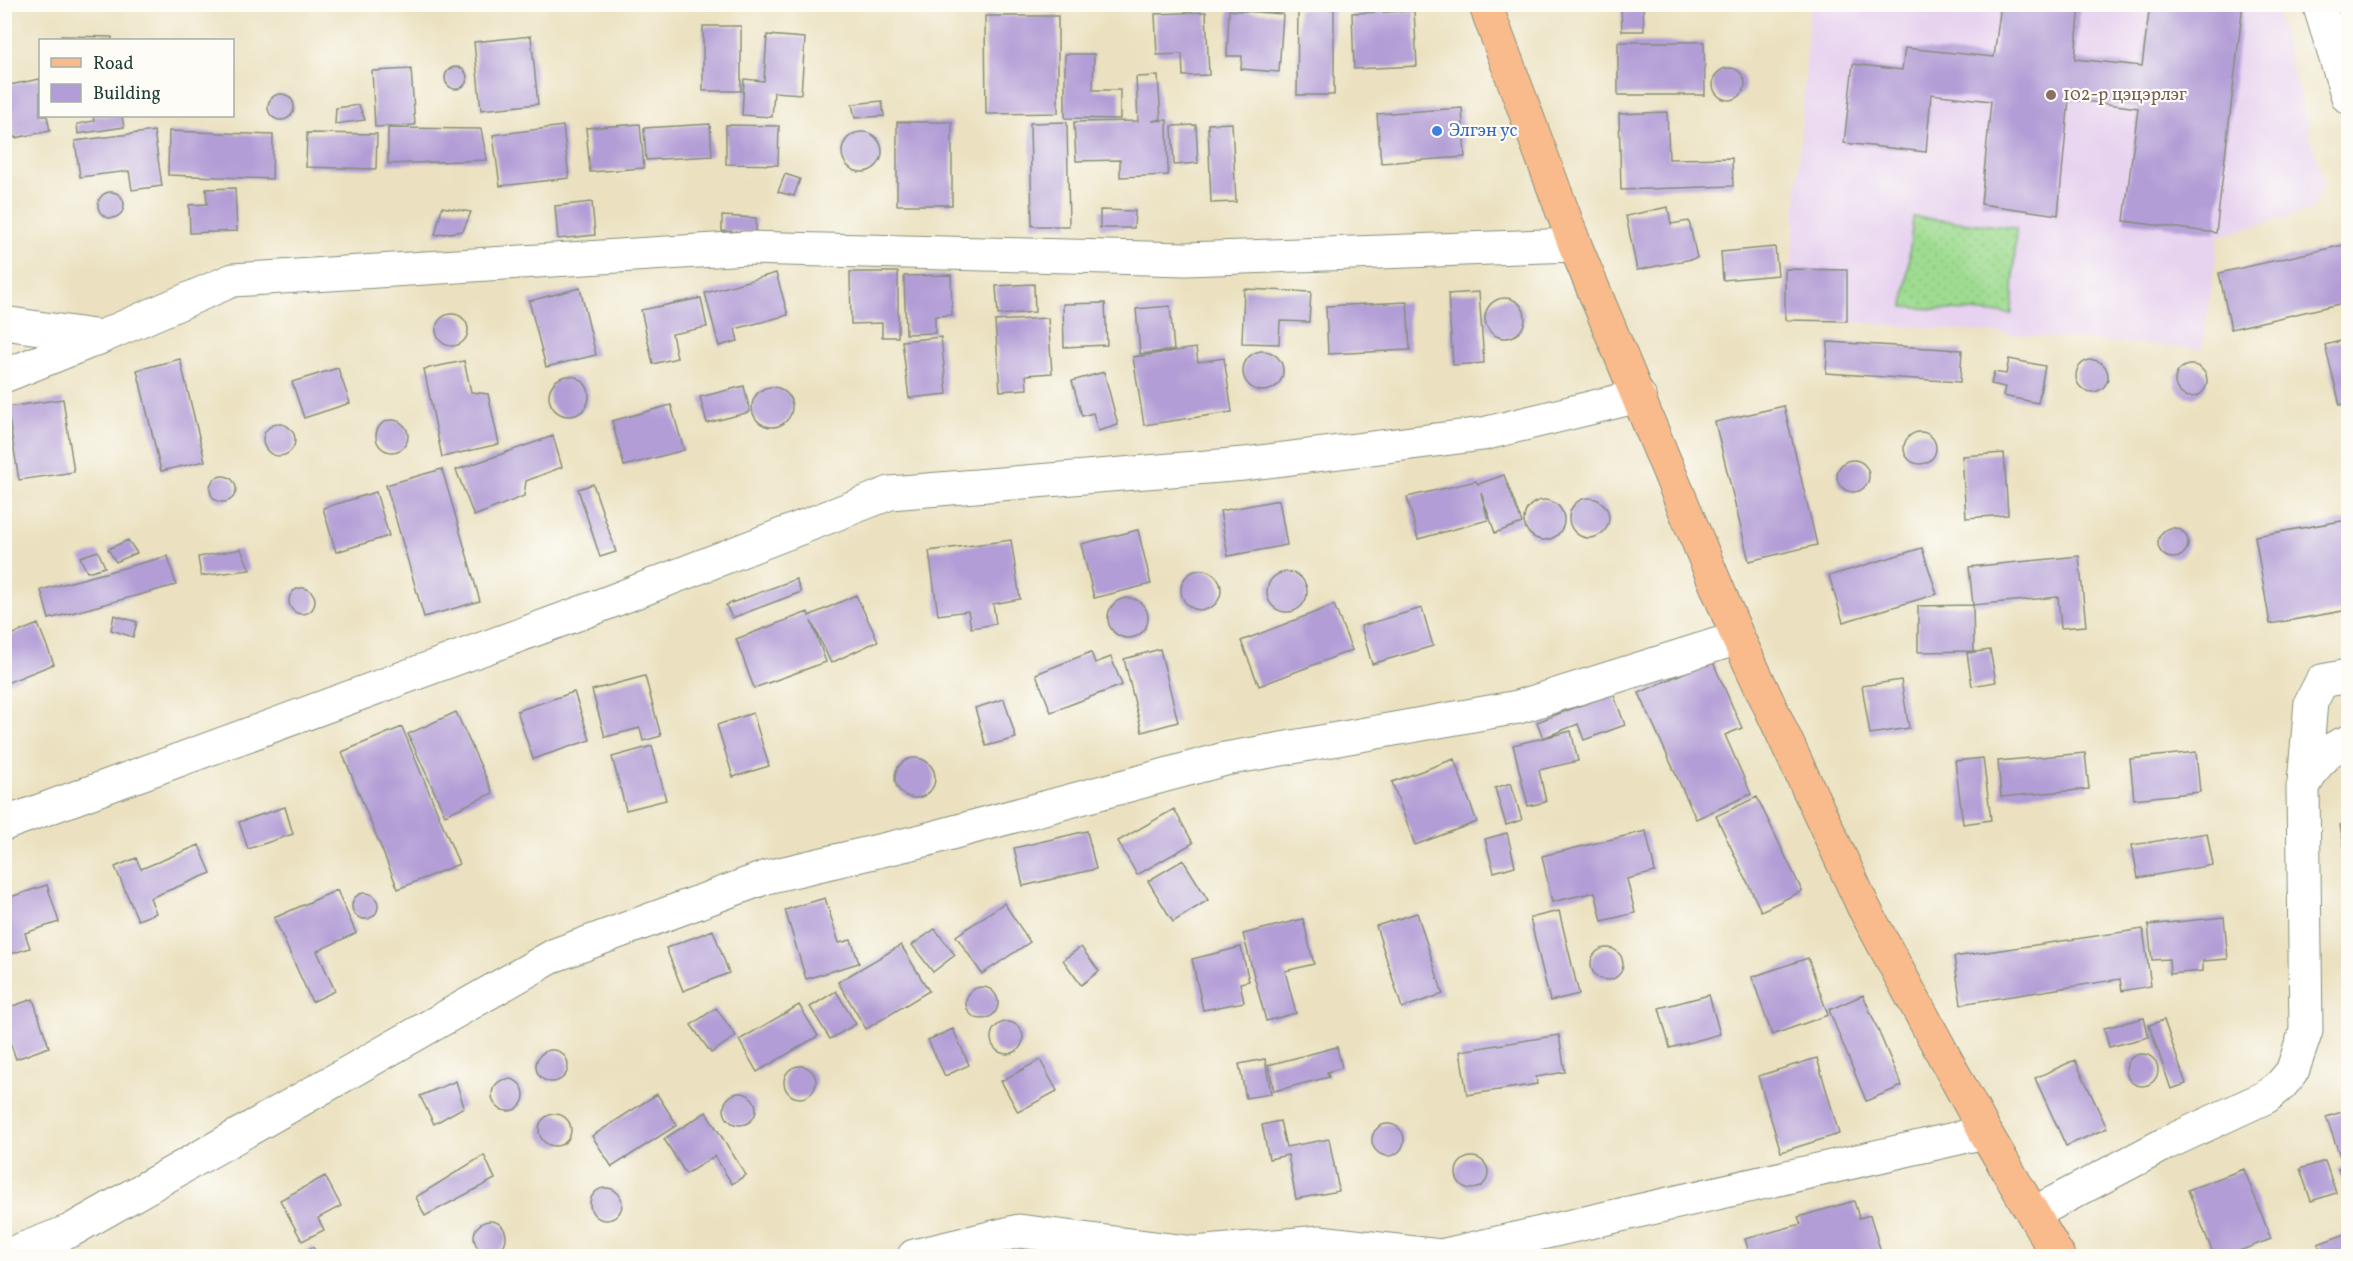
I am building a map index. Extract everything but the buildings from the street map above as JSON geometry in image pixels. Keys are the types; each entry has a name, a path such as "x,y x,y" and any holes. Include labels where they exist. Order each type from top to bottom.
{"main road":[{"path":"1485,4 1575,245 1738,638 1864,908 1985,1132 2058,1257"}],"street":[{"path":"2319,4 2349,96"},
{"path":"4,376 233,280 747,248 1186,259 1575,245"},
{"path":"4,323 101,337"},
{"path":"4,824 583,612 890,493 1244,464 1483,434 1639,396"},
{"path":"5,1257 70,1231 555,955 767,877 924,840 1225,759 1518,707 1738,638"},
{"path":"2034,1213 2167,1143 2266,1096 2280,1086 2292,1072 2306,1031 2303,787 2311,702 2322,681 2349,676"},
{"path":"2303,787 2319,759 2330,749 2349,742"},
{"path":"914,1257 1019,1231 1196,1252 1320,1242 1440,1256 1985,1132"}],"shaded area":[{"name":"102-р цэцэрлэг","path":"1810,5 2275,5 2324,185 2312,210 2219,236 2202,349 1788,317"}],"green space":[{"path":"1913,217 2016,228 2012,314 1904,307"}],"place":[{"name":"102-р цэцэрлэг","path":"2051,95"},
{"name":"Элгэн ус","path":"1437,131"}]}
